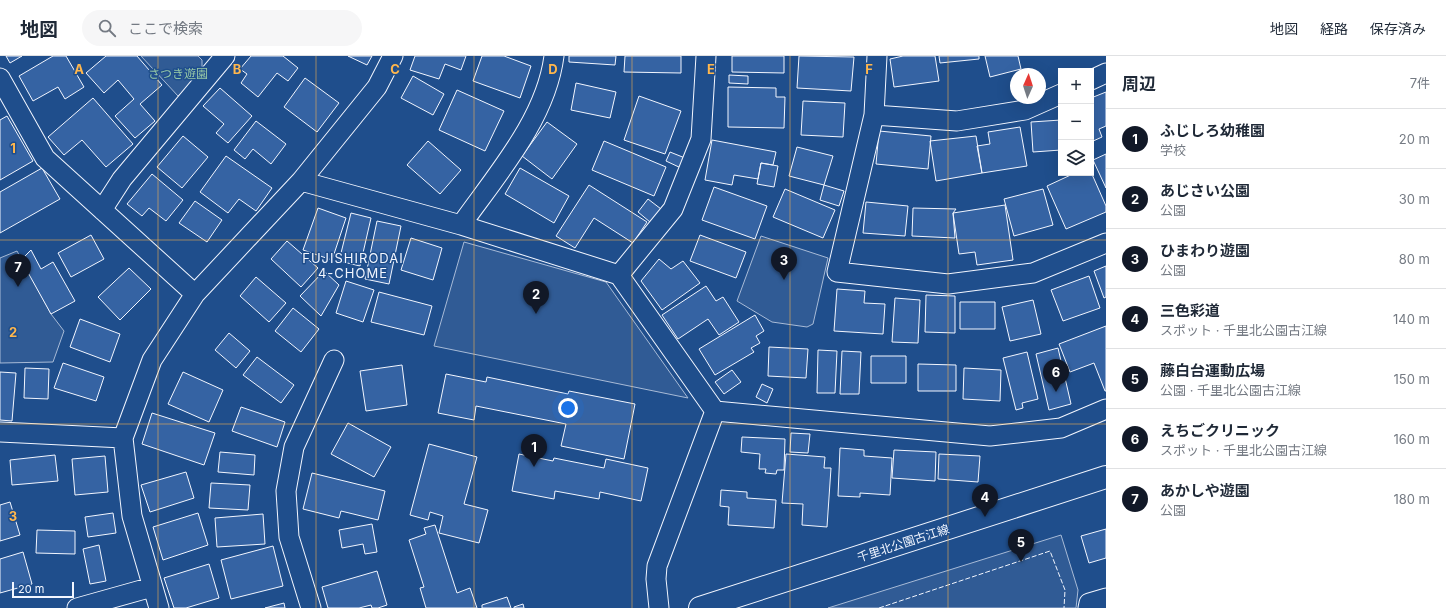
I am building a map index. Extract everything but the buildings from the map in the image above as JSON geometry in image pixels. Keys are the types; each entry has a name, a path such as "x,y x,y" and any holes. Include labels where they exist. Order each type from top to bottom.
{"street":[{"path":"102,210 122,179 225,56"},
{"path":"159,608 132,516 123,438 152,360 195,294 301,181 377,87 393,56"},
{"path":"461,225 524,137 552,76 554,56"},
{"path":"619,275 673,209 701,139 706,56"},
{"path":"877,56 874,115 837,272 948,284 1033,273 1106,243"},
{"path":"1094,79 1106,73"},
{"path":"0,78 45,158 195,294"},
{"path":"874,115 958,122 1025,110 1058,95"},
{"path":"301,181 461,225 619,275 715,411 990,436 1061,428 1106,409"},
{"path":"311,608 289,537 286,490 294,447 334,360"},
{"path":"659,608 656,579 657,566 715,411"},
{"path":"0,432 123,438"},
{"name":"千里北公園古江線","path":"700,608 1106,477"},
{"path":"77,608 152,587"},
{"path":"1088,608 1088,603 1106,598"}],"shaded area":[{"name":"さつき遊園","path":"141,56 198,56 202,60 202,72 178,96"},
{"path":"761,236 828,258 813,324 807,327 772,322 737,301"},
{"path":"464,242 606,282 688,398 434,346"},
{"path":"17,251 51,314 64,331 53,362 0,363 0,258"},
{"path":"1061,535 1078,590 1076,608 828,608"}],"fence":[{"path":"879,608 1050,551 1065,590 1064,608"}],"place":[{"name":"ひまわり遊園","path":"784,280"},
{"name":"あかしや遊園","path":"18,287"},
{"name":"あじさい公園","path":"536,314"},
{"name":"えちごクリニック","path":"1056,392"},
{"name":"ふじしろ幼稚園","path":"534,467"},
{"name":"三色彩道","path":"985,517"},
{"name":"藤白台運動広場","path":"1021,562"}],"district":[{"name":"FUJISHIRODAI 4-CHOME","path":"353,266"}]}
